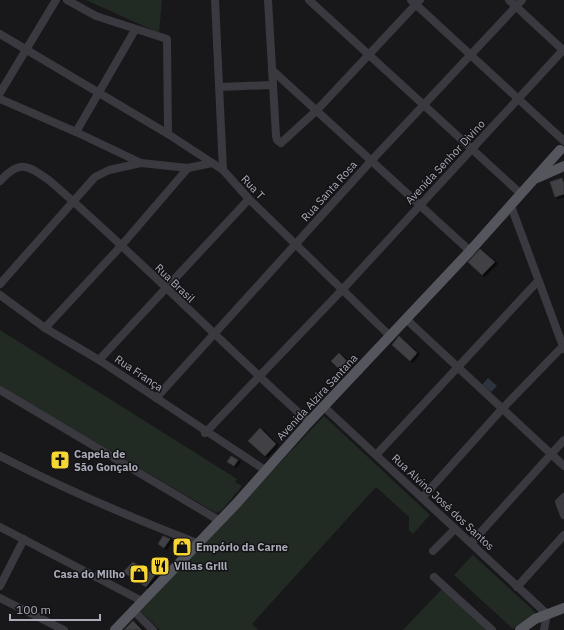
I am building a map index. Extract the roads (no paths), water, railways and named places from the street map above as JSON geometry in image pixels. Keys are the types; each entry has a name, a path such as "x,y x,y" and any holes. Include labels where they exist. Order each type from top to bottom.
{"main road":[{"path":"562,147 558,156 559,160 564,163"},
{"name":"Avenida Alzira Santana","path":"115,630 197,543 220,521 323,406 470,251 562,147"},
{"name":"Avenida Alzira Santana","path":"535,179 564,166"},
{"path":"520,630 547,614 564,608"}],"street":[{"path":"0,93 56,0"},
{"path":"67,0 96,16 136,30 164,37 167,41 168,134"},
{"path":"214,0 224,170"},
{"path":"268,0 272,85 276,136 279,142 286,139 317,110 416,2 518,99 562,147"},
{"path":"309,0 521,194"},
{"path":"509,0 564,50"},
{"name":"Rua Santa Rosa","path":"156,398 212,334 371,161 522,0"},
{"path":"76,132 136,30"},
{"name":"Rua T","path":"0,34 168,134 224,170 249,199 390,336"},
{"name":"Avenida Senhor Divino","path":"206,432 342,290 564,50"},
{"path":"272,70 470,251"},
{"path":"220,87 272,85"},
{"path":"0,99 76,132 141,163"},
{"path":"0,284 72,201 100,172 141,163 188,168 212,163"},
{"name":"Rua Brasil","path":"0,181 13,168 23,166 50,181 121,246 258,377 309,422"},
{"path":"46,328 121,246 188,168"},
{"path":"99,360 166,290 249,199"},
{"path":"422,498 502,409 563,347 511,206"},
{"path":"376,454 538,281"},
{"name":"Rua França","path":"0,295 46,328 99,360 265,470"},
{"path":"406,319 564,466"},
{"path":"0,390 220,521"},
{"name":"Rua Alvino José dos Santos","path":"323,406 547,614"},
{"path":"471,543 564,440"},
{"path":"0,456 55,484 104,506 197,543"},
{"path":"564,497 559,502 564,515"},
{"path":"0,526 142,601"},
{"path":"433,551 455,528"},
{"path":"517,587 564,535"},
{"path":"0,586 24,539"},
{"path":"434,577 492,630"},
{"path":"0,598 64,630"},
{"path":"133,610 153,630"},
{"path":"544,630 547,614"}],"place":[{"name":"Capela de São Gonçalo","path":"60,460"},
{"name":"Empório da Carne","path":"182,547"},
{"name":"Villas Grill","path":"160,566"},
{"name":"Casa do Milho","path":"139,574"}]}
